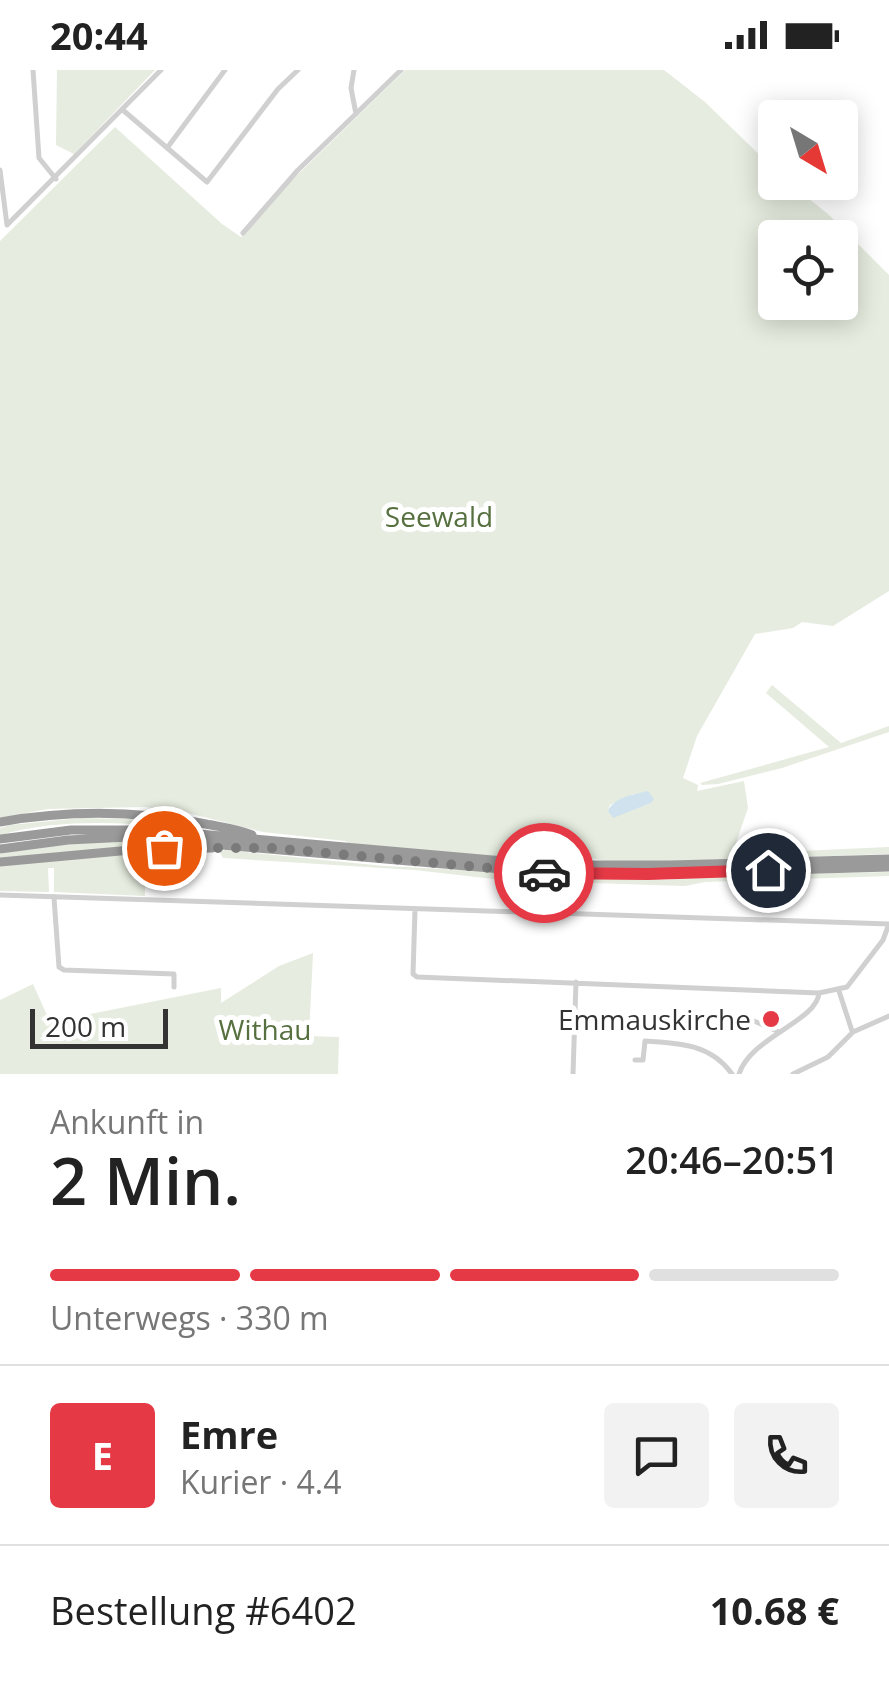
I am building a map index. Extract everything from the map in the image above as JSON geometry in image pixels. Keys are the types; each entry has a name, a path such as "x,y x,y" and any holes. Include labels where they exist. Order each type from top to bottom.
{"highway":[{"path":"0,822 64,813 123,813 200,823 245,832 259,839"},
{"path":"0,839 110,828 565,866 889,858"},
{"path":"0,849 68,840 129,838 488,870 565,873 889,866"},
{"path":"0,862 142,848 272,848"}],"street":[{"path":"33,70 39,158 56,179"},
{"path":"0,170 7,225 161,70"},
{"path":"167,148 225,70"},
{"path":"124,111 204,180 211,179 278,90 298,70"},
{"path":"354,70 350,88 354,117"},
{"path":"243,233 298,170 401,70"},
{"path":"0,895 889,924 847,988 818,992 417,977 413,974 415,910"},
{"path":"54,898 59,966 67,970 174,974 174,987"},
{"path":"573,1074 576,982"},
{"path":"839,991 852,1032"},
{"path":"635,1060 642,1060 644,1042 688,1045 714,1054 736,1074 747,1057 816,1004 818,992"},
{"path":"740,1014 777,1031"},
{"path":"794,1074 828,1058 852,1032 889,1016"}],"green space":[{"path":"57,70 155,70 74,154 56,145"},
{"name":"Seewald","path":"405,70 664,70 705,102 758,153 758,200 810,200 828,214 834,220 758,220 758,320 858,320 858,244 889,275 889,591 833,626 802,622 793,628 755,634 697,736 683,778 698,785 697,791 744,781 748,808 735,846 757,853 889,847 889,854 614,863 591,858 554,861 352,845 263,832 184,812 145,807 48,809 0,818 0,241 115,127 241,237 282,190","holes":["633,794 651,803 613,817 608,811 610,805"]},
{"path":"772,685 841,743 889,726 889,732 782,768 702,785 829,747 766,693"},
{"path":"81,818 164,820 216,829 80,823 0,835 0,828 10,825"},
{"path":"85,841 182,842 0,858 0,854 34,846"},
{"path":"164,850 180,854 163,856 161,882 145,882 145,896 54,892 54,868 48,868 49,892 0,891 0,865"},
{"path":"220,852 384,866 667,880 889,872 889,876 705,882 685,886 502,880 415,870 223,858"},
{"name":"Withau","path":"313,953 309,1036 339,1037 338,1074 0,1074 0,1000 33,984 50,1022 221,988 221,1003 279,966"}],"water":[{"path":"648,791 654,799 651,803 613,818 608,811 620,799"}],"way so far":[{"path":"164,848 272,848 544,873"}],"place":[{"name":"Emmauskirche","path":"771,1019"}],"route":[{"path":"544,873 768,870"}]}
